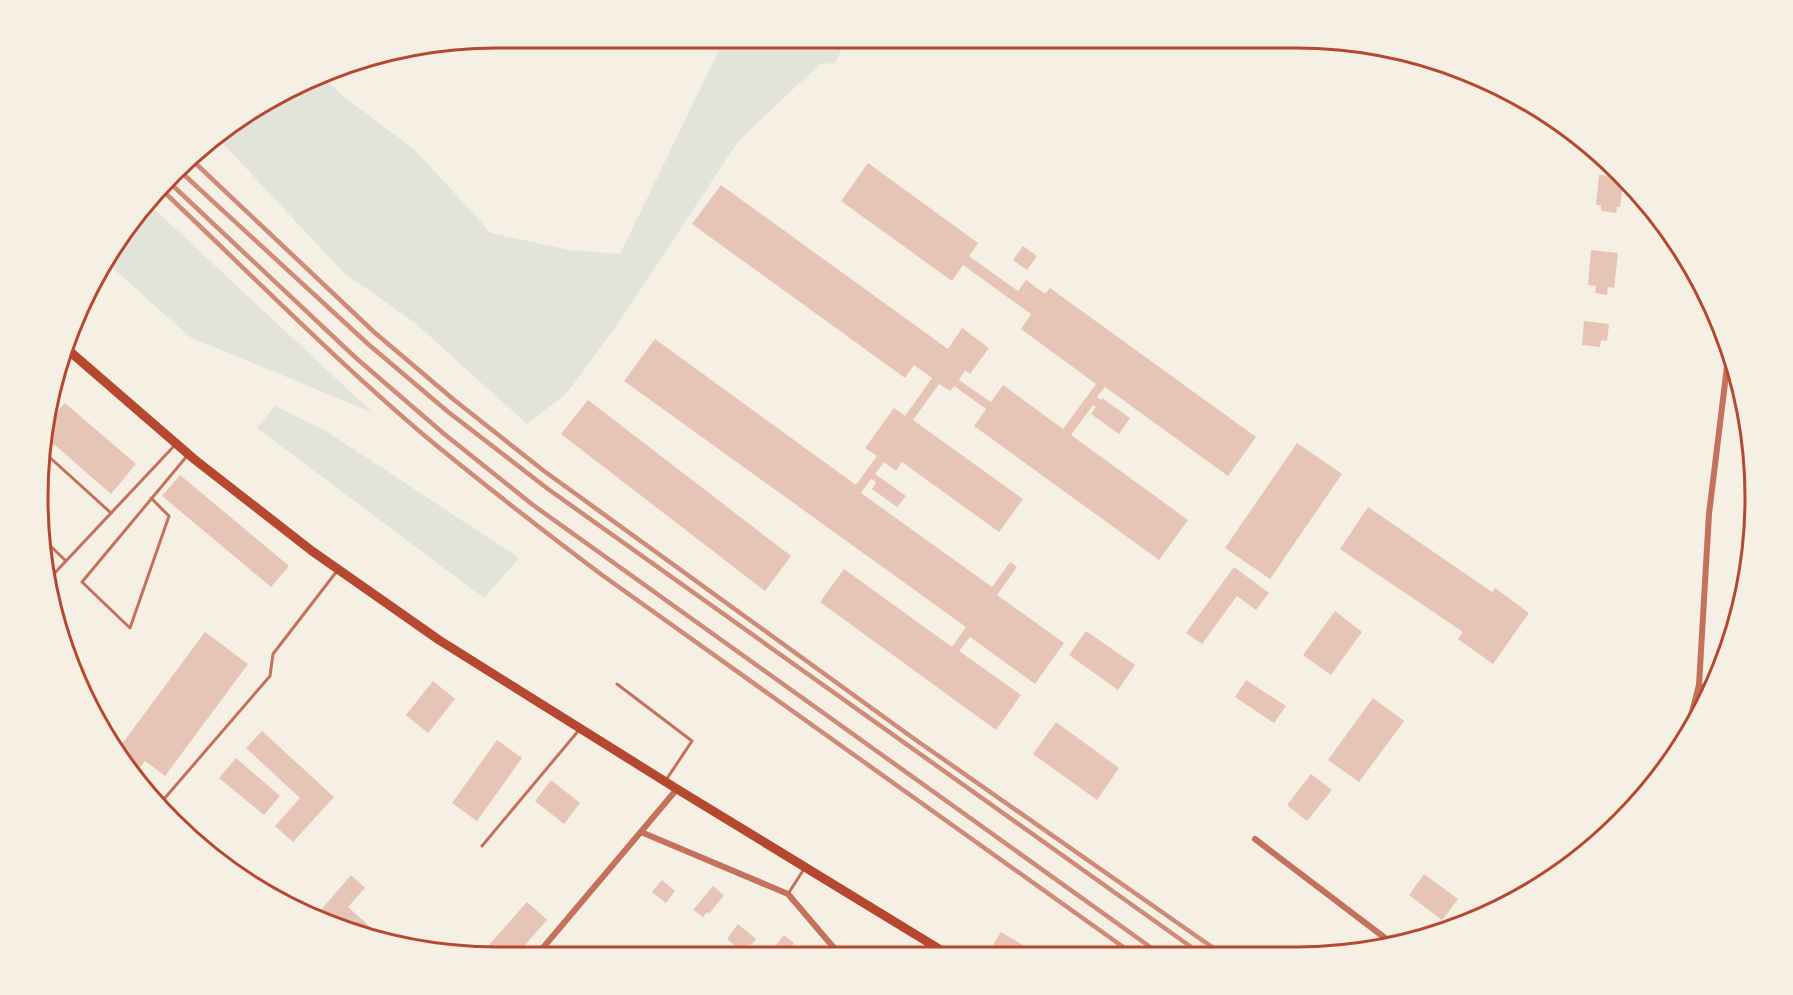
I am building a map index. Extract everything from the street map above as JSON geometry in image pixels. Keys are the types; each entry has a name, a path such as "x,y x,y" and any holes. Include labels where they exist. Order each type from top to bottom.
{"main road":[{"path":"72,353 188,454 338,569 439,639 665,782 936,947"}],"street":[{"path":"1694,706 1699,685 1709,514 1727,370"},
{"path":"1699,685 1703,688"},
{"path":"544,947 677,789"},
{"path":"641,832 788,894 832,947"},
{"path":"1255,839 1385,938"}],"lane":[{"path":"55,573 176,444"},
{"path":"151,498 169,516 130,628 82,582 151,498 188,454"},
{"path":"50,458 111,513"},
{"path":"51,547 66,561"},
{"path":"164,799 270,676 273,654 338,569"},
{"path":"617,684 692,741 665,782"},
{"path":"482,846 580,728"},
{"path":"788,894 805,867"}],"shaded area":[{"path":"720,48 842,48 835,63 820,64 739,140 619,322 567,393 527,424 415,323 343,272 222,143 273,108 327,81 416,151 491,233 569,250 620,254"},
{"path":"154,209 373,413 190,337 112,267"},
{"path":"275,406 326,431 519,558 484,598 257,428"}],"building":[{"path":"868,163 978,243 969,256 1018,291 1026,280 1045,294 1050,288 1256,437 1228,476 1105,387 1097,397 1101,400 1102,398 1130,418 1119,434 1091,414 1096,407 1093,405 1071,435 1188,520 1159,560 974,426 986,409 954,386 950,391 939,384 913,420 1023,499 999,532 902,462 896,471 884,462 875,474 906,496 897,507 872,489 876,482 871,479 861,493 992,587 1010,562 1017,567 997,595 1064,643 1035,684 970,637 959,651 1021,695 996,730 820,602 844,569 952,647 966,627 624,381 655,339 856,485 877,456 865,448 894,408 905,416 932,378 914,365 905,378 692,224 721,185 948,349 962,328 989,348 970,374 965,370 959,380 991,402 1003,385 1063,429 1096,384 1021,329 1031,314 963,265 952,281 841,201"},
{"path":"1599,175 1609,176 1622,190 1620,207 1617,207 1616,213 1601,211 1601,205 1596,205"},
{"path":"1023,246 1037,256 1027,270 1013,260"},
{"path":"1591,250 1618,253 1614,288 1608,287 1607,295 1595,293 1596,286 1588,285"},
{"path":"1584,321 1609,324 1607,341 1601,340 1600,347 1582,345"},
{"path":"588,400 791,556 765,591 561,434"},
{"path":"65,403 136,464 111,494 52,442 57,412"},
{"path":"1297,443 1342,474 1270,579 1225,548"},
{"path":"180,475 289,566 271,587 162,496"},
{"path":"1368,507 1492,592 1495,588 1529,613 1493,664 1458,639 1463,632 1340,549"},
{"path":"1234,567 1269,593 1256,610 1237,596 1202,644 1186,633"},
{"path":"1335,611 1362,632 1331,675 1303,655"},
{"path":"1086,631 1135,665 1118,690 1069,655"},
{"path":"205,632 248,664 165,776 145,761 139,769 122,744"},
{"path":"1246,680 1286,706 1274,723 1235,697"},
{"path":"433,681 455,699 428,733 406,715"},
{"path":"1373,698 1404,721 1359,782 1328,760"},
{"path":"1056,722 1119,768 1097,800 1033,754"},
{"path":"262,731 334,797 293,842 275,826 300,798 246,748"},
{"path":"497,740 522,758 477,821 452,803"},
{"path":"236,758 280,796 264,815 219,778"},
{"path":"1311,774 1332,790 1307,821 1287,805"},
{"path":"551,780 580,803 564,824 535,801"},
{"path":"1424,874 1458,899 1442,920 1409,895"},
{"path":"351,875 365,888 348,907 373,929 325,913 321,910"},
{"path":"662,880 675,891 666,903 652,892"},
{"path":"713,886 724,895 709,914 707,912 703,917 693,910"},
{"path":"527,902 547,920 523,947 487,947"},
{"path":"738,924 756,939 746,947 736,947 727,939"},
{"path":"1001,932 1026,947 992,947"},
{"path":"784,935 794,943 791,947 774,947"}],"railway":[{"path":"197,164 374,332 453,399 544,471 913,738 1212,947"},
{"path":"185,175 368,344 447,411 548,489 1191,947"},
{"path":"174,187 356,358 443,433 533,505 1150,947"},
{"path":"166,194 401,416 498,495 602,575 1123,947"}]}
